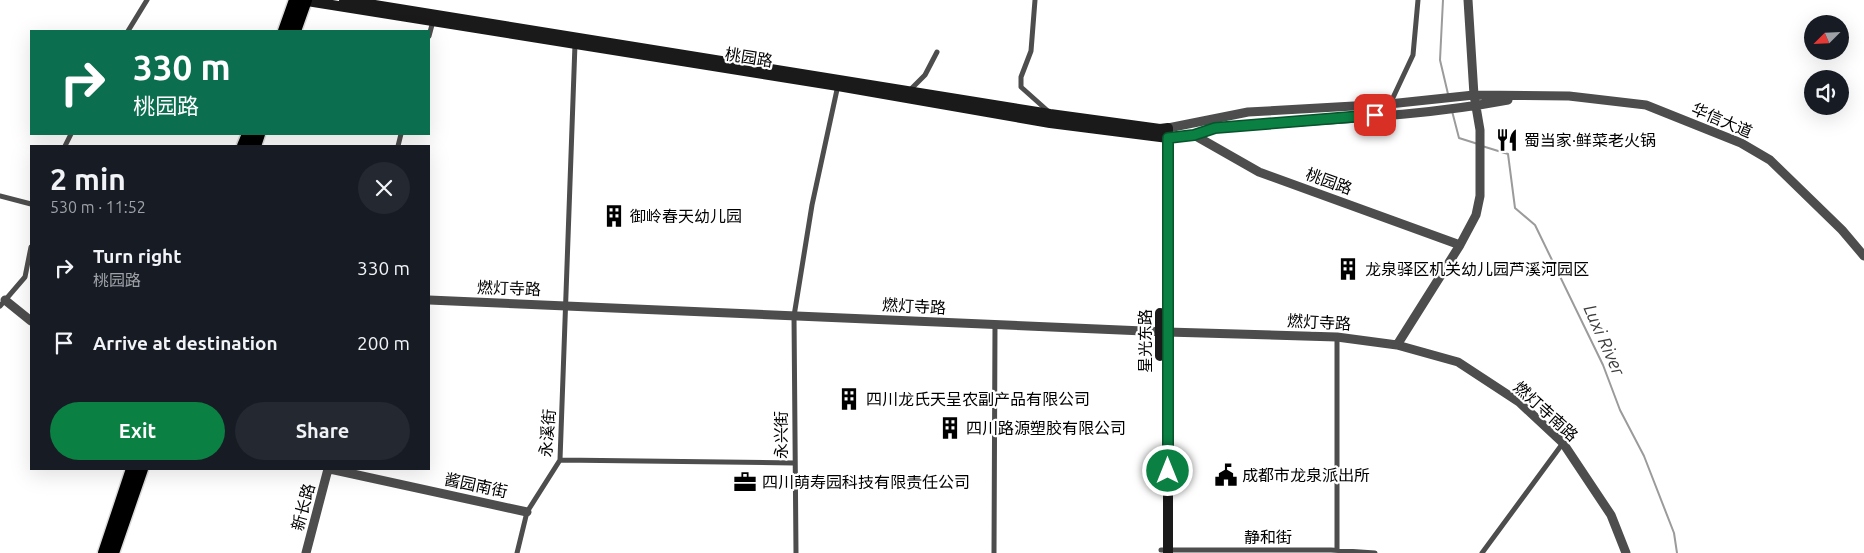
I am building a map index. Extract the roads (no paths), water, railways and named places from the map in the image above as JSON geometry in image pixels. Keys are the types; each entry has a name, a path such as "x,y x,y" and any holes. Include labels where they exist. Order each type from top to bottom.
{"highway":[{"path":"285,30 302,0"},
{"path":"295,30 302,0"},
{"path":"104,553 132,470"},
{"path":"113,553 142,470"}],"main road":[{"name":"桃园路","path":"302,0 434,18 838,82 1050,123 1164,133"},
{"path":"344,0 434,18"},
{"path":"838,82 909,91 1164,133"},
{"name":"星光东路","path":"1164,133 1164,552"}],"street":[{"path":"129,30 146,0"},
{"path":"1035,0 1031,51 1021,77 1021,87 1050,114"},
{"path":"1389,104 1413,55 1418,0"},
{"path":"1397,344 1460,245 1476,215 1480,196 1480,130 1474,96 1468,0"},
{"path":"430,32 434,18"},
{"name":"永溪街","path":"517,553 527,512 560,460 576,41"},
{"path":"909,91 926,75 937,52"},
{"name":"永兴街","path":"796,553 794,316 812,205 838,82"},
{"path":"1164,133 1248,112 1389,104 1474,96 1528,96"},
{"name":"桃园路","path":"1164,133 1194,135 1215,128 1459,108 1528,96"},
{"name":"华信大道","path":"1528,96 1578,97 1646,105 1741,143 1770,160 1842,230 1864,256"},
{"name":"桃园路","path":"1194,135 1259,172 1460,245"},
{"path":"0,196 30,204"},
{"path":"30,251 24,277 3,303 30,321"},
{"name":"燃灯寺路","path":"430,300 1164,332 1337,336 1397,344"},
{"path":"994,553 995,325"},
{"path":"1337,336 1337,550"},
{"name":"燃灯寺南路","path":"1397,344 1458,362 1519,402 1563,443 1611,515 1626,553"},
{"path":"1482,553 1563,443"},
{"path":"560,460 794,462"},
{"name":"新长路","path":"306,553 329,470"},
{"name":"酱园南街","path":"334,470 527,512"},
{"name":"静和街","path":"1164,552 1337,550 1375,553"}],"waterway":[{"name":"Luxi River","path":"1443,0 1440,60 1448,94"},
{"name":"Luxi River","path":"1452,111 1459,138 1478,144"},
{"name":"Luxi River","path":"1482,146 1508,154 1515,208 1535,225 1603,365 1620,410 1644,456 1674,533 1677,553"}],"place":[{"name":"蜀当家·鲜菜老火锅","path":"1507,140"},
{"name":"御岭春天幼儿园","path":"614,216"},
{"name":"龙泉驿区机关幼儿园芦溪河园区","path":"1348,269"},
{"name":"四川龙氏天呈农副产品有限公司","path":"849,399"},
{"name":"四川路源塑胶有限公司","path":"950,428"},
{"name":"成都市龙泉派出所","path":"1226,475"},
{"name":"四川萌寿园科技有限责任公司","path":"745,482"}]}
